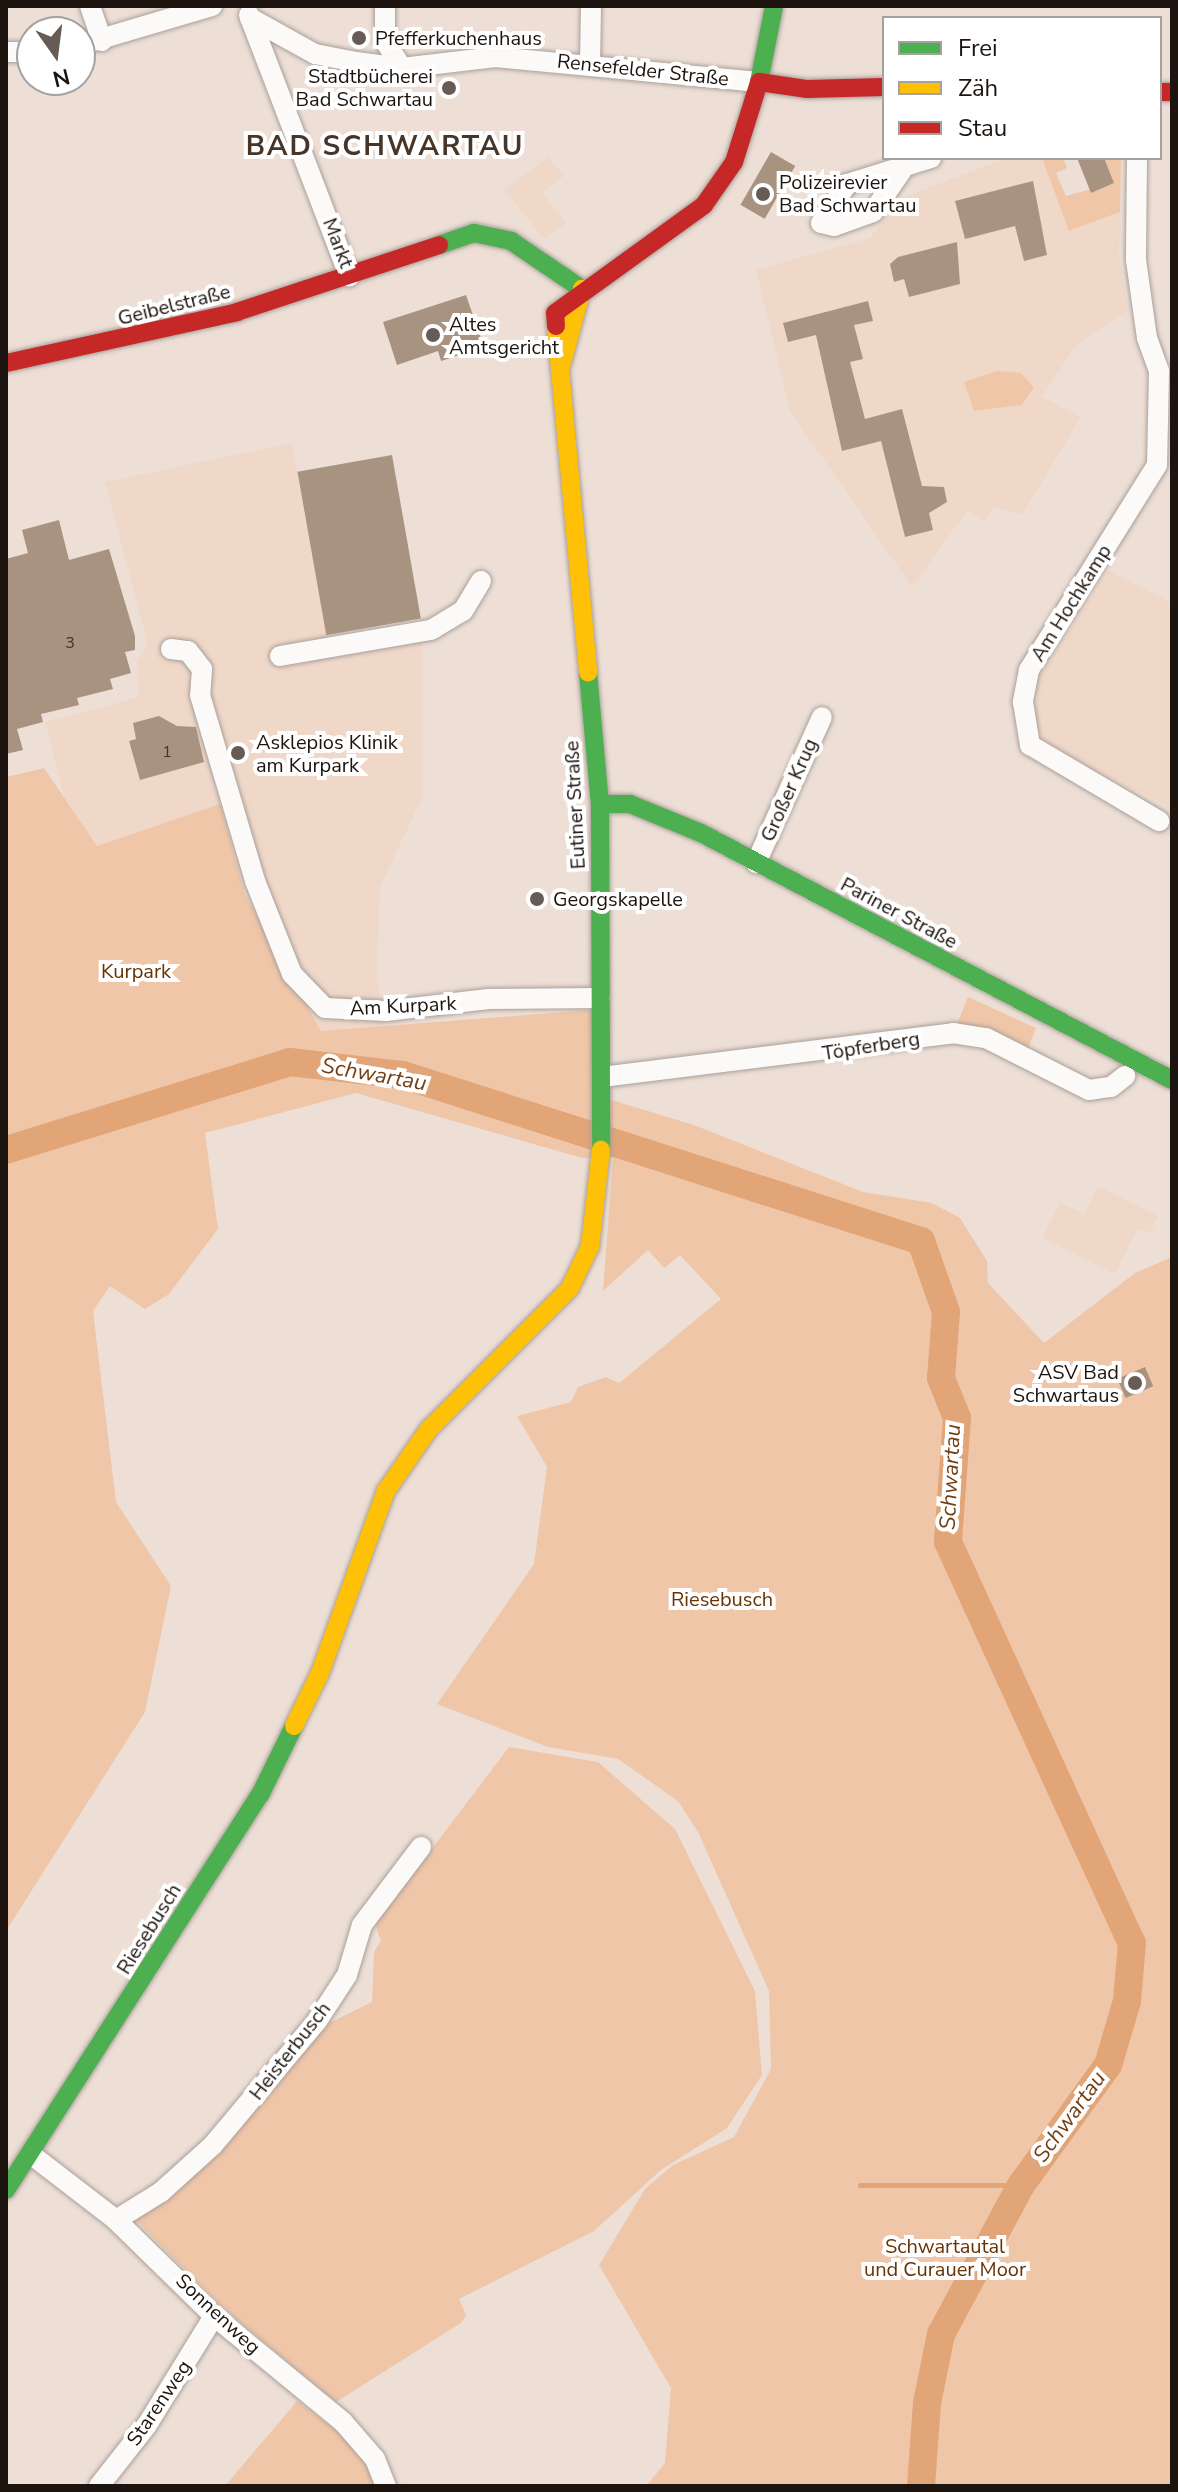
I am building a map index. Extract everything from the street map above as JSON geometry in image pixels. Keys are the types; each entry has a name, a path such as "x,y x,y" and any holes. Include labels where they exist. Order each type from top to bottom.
{"main road":[{"path":"582,289 704,205 734,162 759,82 774,6"},
{"name":"Rensefelder Straße","path":"759,82 807,89 882,87"},
{"name":"Markt","path":"349,276 474,233 511,241 582,289"},
{"name":"Geibelstraße","path":"6,363 237,312 349,276"},
{"name":"Eutiner Straße","path":"570,1288 596,1218 602,1077 600,804 562,363 582,289"},
{"name":"Pariner Straße","path":"600,804 630,804 756,863 1172,1080"},
{"name":"Riesebusch","path":"6,2190 33,2156 260,1795 320,1673 386,1491 429,1429 570,1288"}],"street":[{"path":"90,6 102,41"},
{"path":"96,42 212,6"},
{"path":"385,6 385,41 402,68"},
{"path":"580,62 591,6"},
{"name":"Markt","path":"247,12 315,54 402,68"},
{"name":"Markt","path":"247,12 349,276"},
{"name":"Rensefelder Straße","path":"402,68 495,57 580,62 759,82"},
{"path":"902,170 926,160"},
{"name":"Am Hochkamp","path":"1137,160 1136,260 1147,338 1166,370 1157,465 1029,670 1023,702 1030,745 1159,821"},
{"path":"280,656 431,630 463,611 478,595 481,581"},
{"name":"Am Kurpark","path":"171,649 188,651 202,669 200,695 255,881 292,974 325,1008 386,1011 488,999 600,998"},
{"name":"Großer Krug","path":"756,863 822,717"},
{"name":"Töpferberg","path":"602,1077 953,1033 986,1038 1089,1090 1111,1087 1125,1076"},
{"name":"Heisterbusch","path":"116,2220 161,2192 213,2145 317,2021 347,1975 362,1925 421,1847"},
{"name":"Sonnenweg","path":"33,2156 116,2220 214,2316 361,2439 386,2486"},
{"name":"Starenweg","path":"99,2486 147,2425 214,2316"}],"shaded area":[{"path":"548,157 564,176 542,193 566,223 544,239 504,190"},
{"path":"1002,160 1043,160 1069,231 1120,212 1119,255 1128,311 1076,345 1042,397 1081,417 1022,515 993,507 985,521 967,511 912,587 790,411 756,270 870,238 901,198"},
{"name":"Asklepios Klinik am Kurpark","path":"292,443 328,646 422,630 423,796 380,887 377,973 385,1027 320,1031 309,1019 245,895 220,804 97,846 66,806 45,722 139,697 137,662 148,645 105,482"},
{"path":"1107,570 1172,603 1172,838 1157,831 1169,807 1034,741 1038,680"},
{"path":"1098,1186 1158,1216 1150,1233 1138,1228 1115,1274 1042,1238 1060,1202 1084,1214"}],"green space":[{"path":"1043,160 1064,160 1067,168 1056,173 1066,196 1114,183 1105,160 1121,160 1120,212 1069,231"},
{"path":"997,371 1021,373 1034,387 1022,405 974,411 964,382"},
{"name":"Schwartautal und Curauer Moor","path":"44,768 97,846 220,804 245,895 321,1031 604,1009 605,1098 694,1125 863,1192 932,1203 960,1218 987,1261 988,1283 1044,1343 1135,1273 1172,1257 1172,2486 646,2486 665,2463 671,2388 599,2265 645,2189 673,2165 734,2137 771,2069 769,1991 698,1832 678,1801 618,1759 548,1747 437,1704 534,1564 547,1467 517,1416 571,1402 578,1387 606,1377 619,1383 721,1299 680,1255 664,1268 648,1250 603,1291 613,1158 582,1158 356,1093 205,1133 218,1229 169,1294 145,1309 110,1286 93,1311 116,1502 171,1586 145,1712 6,1931 6,777"},
{"path":"968,997 1036,1028 1027,1051 954,1031"},
{"path":"509,1747 598,1762 675,1829 755,1991 762,2075 727,2128 661,2170 594,2231 459,2299 466,2315 461,2323 336,2402 220,2305 136,2220 321,2027 372,2002 374,1952 381,1941 375,1924"},
{"path":"297,2401 363,2451 379,2486 225,2486"}],"building":[{"name":"Polizeirevier Bad Schwartau","path":"771,152 795,166 765,219 740,205"},
{"path":"1078,160 1105,160 1114,183 1091,193"},
{"path":"1033,181 1047,255 1024,261 1015,226 965,239 955,201"},
{"path":"957,242 960,284 909,297 904,279 894,282 890,264 898,257"},
{"name":"Altes Amtsgericht","path":"466,295 484,347 441,361 438,351 397,365 383,322"},
{"path":"868,301 873,321 854,325 863,359 850,362 865,419 902,409 922,486 944,487 947,502 929,513 933,530 905,537 881,441 842,451 816,335 788,342 783,323"},
{"path":"392,455 421,618 326,635 297,472"},
{"path":"59,520 69,560 109,549 135,636 135,650 125,652 131,673 110,679 113,689 77,698 79,705 41,714 43,722 17,729 23,750 6,754 6,559 28,553 22,530"},
{"path":"159,716 177,726 196,727 204,762 140,780 129,741 136,739 133,723"},
{"name":"ASV Bad Schwartaus","path":"1145,1367 1153,1386 1126,1398 1117,1379"}],"waterway":[{"name":"Schwartau","path":"6,1150 290,1062 403,1075 921,1241 946,1312 941,1378 957,1418 948,1542 1132,1943 1127,2001 1108,2065 1021,2185 941,2334 927,2403 921,2486"},
{"path":"860,2185 1021,2185"}],"traffic: fast":[{"path":"759,82 774,6"},
{"path":"439,245 474,233 511,241 582,289"},
{"path":"588,673 600,804 601,1150"},
{"path":"600,804 630,804 701,833 1172,1080"},
{"path":"6,2190 260,1795 294,1726"}],"traffic: slow":[{"path":"562,363 582,289"},
{"path":"556,326 588,673"},
{"path":"294,1726 320,1673 386,1491 429,1429 570,1288 590,1246 601,1150"}],"traffic: jam":[{"path":"556,326 555,313 704,205 734,162 759,82 807,89 882,87"},
{"path":"1162,92 1172,92"},
{"path":"6,363 237,312 439,245"}],"place":[{"name":"Pfefferkuchenhaus","path":"359,38"},
{"name":"Stadtbücherei Bad Schwartau","path":"449,88"},
{"name":"Polizeirevier Bad Schwartau","path":"763,194"},
{"name":"Altes Amtsgericht","path":"433,335"},
{"name":"Asklepios Klinik am Kurpark","path":"238,753"},
{"name":"Georgskapelle","path":"537,899"},
{"name":"ASV Bad Schwartaus","path":"1135,1383"}],"district":[{"name":"BAD SCHWARTAU","path":"385,146"}],"park label":[{"name":"Kurpark","path":"136,971"}]}
